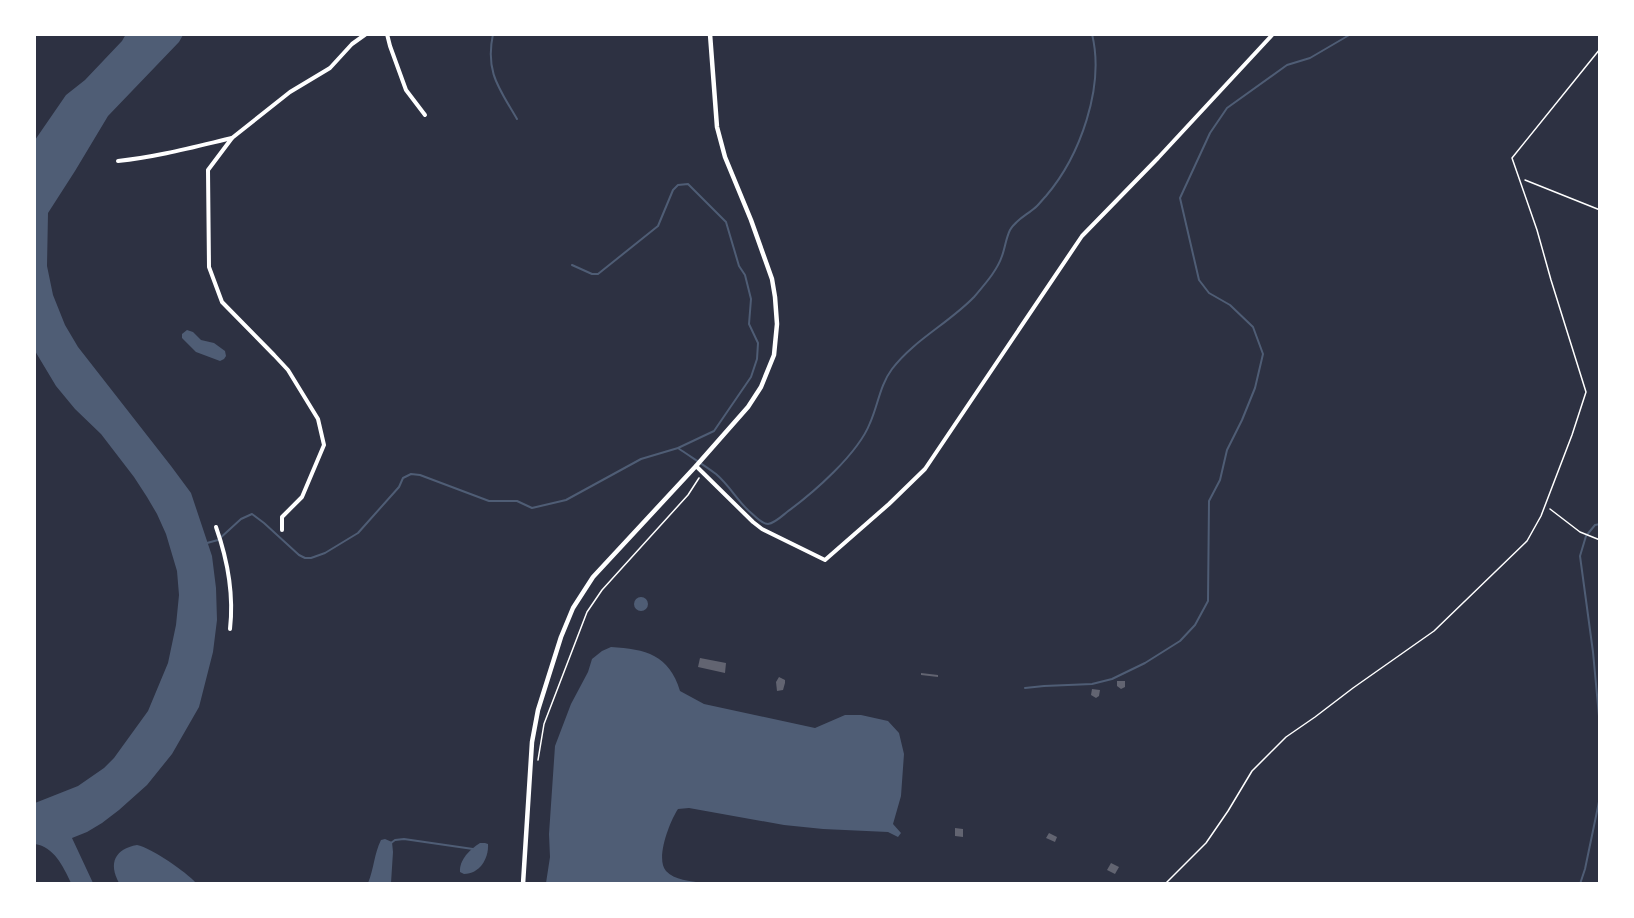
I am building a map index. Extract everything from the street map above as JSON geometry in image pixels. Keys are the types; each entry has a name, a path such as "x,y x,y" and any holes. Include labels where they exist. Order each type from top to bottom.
{"street":[{"path":"282,530 282,517 302,497 324,446 318,419 288,370 222,302 208,267 208,170 232,138 290,93 330,68 352,44 366,34"},
{"path":"387,34 406,90 424,115"},
{"path":"523,884 532,742 538,710 561,637 573,608 593,578 748,407 761,387 774,355 777,324 772,279 725,158 717,127 710,34"},
{"path":"696,466 762,529 825,560 889,504 925,468 1082,236 1273,34"},
{"path":"118,161 169,154 232,138"},
{"path":"216,527 227,564 231,593 230,629"}],"lane":[{"path":"1165,884 1206,843 1252,771 1286,737 1434,631 1527,541 1545,506 1586,393 1537,230 1512,158 1599,49"}],"path":[{"path":"1518,176 1599,210"},
{"path":"537,767 544,724 587,612 602,590 687,495 702,472"},
{"path":"1545,506 1582,533 1599,540"}],"water":[{"path":"126,34 183,35 179,42 108,116 48,213 47,266 53,295 65,325 78,347 191,493 212,556 217,620 213,652 199,707 172,754 147,785 102,823 72,838 93,883 71,883 53,853 35,844 35,803 78,786 104,768 114,758 148,711 168,663 176,625 179,595 177,571 166,534 147,497 101,434 75,409 56,386 35,351 35,140 66,95 85,80"},
{"path":"187,330 193,332 201,340 214,343 225,351 224,359 220,361 196,352 182,338 182,334"},
{"path":"641,597 646,599 648,604 646,609 641,611 636,609 634,604 636,599"},
{"path":"611,647 645,652 654,656 670,669 680,691 704,704 815,728 845,715 861,715 888,721 899,733 904,754 901,796 893,824 901,833 898,837 888,832 784,825 689,808 678,809 665,840 663,865 666,871 673,876 702,883 546,883 550,857 549,834 555,746 592,659"},
{"path":"381,840 392,842 391,883 368,883 379,845"},
{"path":"480,843 488,844 487,855 482,865 469,873 460,872 461,863 466,855"},
{"path":"137,845 168,861 196,883 119,883 114,869 116,858 123,850"}],"building":[{"path":"700,658 726,663 725,673 698,667"},
{"path":"921,673 938,675 938,677 921,675"},
{"path":"779,677 785,680 785,683 783,690 777,691 776,682"},
{"path":"1117,681 1125,681 1125,687 1121,689 1117,686"},
{"path":"1092,689 1100,690 1099,696 1096,698 1091,695"},
{"path":"955,828 963,829 963,837 955,836"},
{"path":"1049,833 1057,837 1055,842 1046,838"},
{"path":"1111,863 1119,867 1115,874 1107,870"}],"waterway":[{"path":"493,34 492,69 499,89 517,119"},
{"path":"678,448 716,474 745,507 765,524 778,519 834,472 864,435 892,369 921,340 974,297 997,267 1013,226 1037,206 1058,180 1079,141 1087,120 1095,76 1092,34"},
{"path":"1025,688 1092,684 1112,679 1145,663 1180,641 1195,625 1208,601 1209,501 1220,480 1227,450 1255,388 1263,354 1253,327 1230,305 1209,293 1199,280 1180,198 1210,133 1227,108 1287,65 1310,58 1351,34"},
{"path":"207,543 218,540 241,519 252,514 299,555 311,558 325,553 358,533 399,487 403,478 411,474 420,475 489,501 517,501 532,508 566,500 641,459 678,448 714,431 751,377 757,359 758,343 749,324 751,299 745,275 739,266 726,222 688,184 678,185 673,190 658,226 598,274 592,274 572,265"},
{"path":"1600,524 1595,525 1586,536 1580,556 1600,727"},
{"path":"1580,884 1600,797"},
{"path":"391,843 404,839 473,849"}]}
